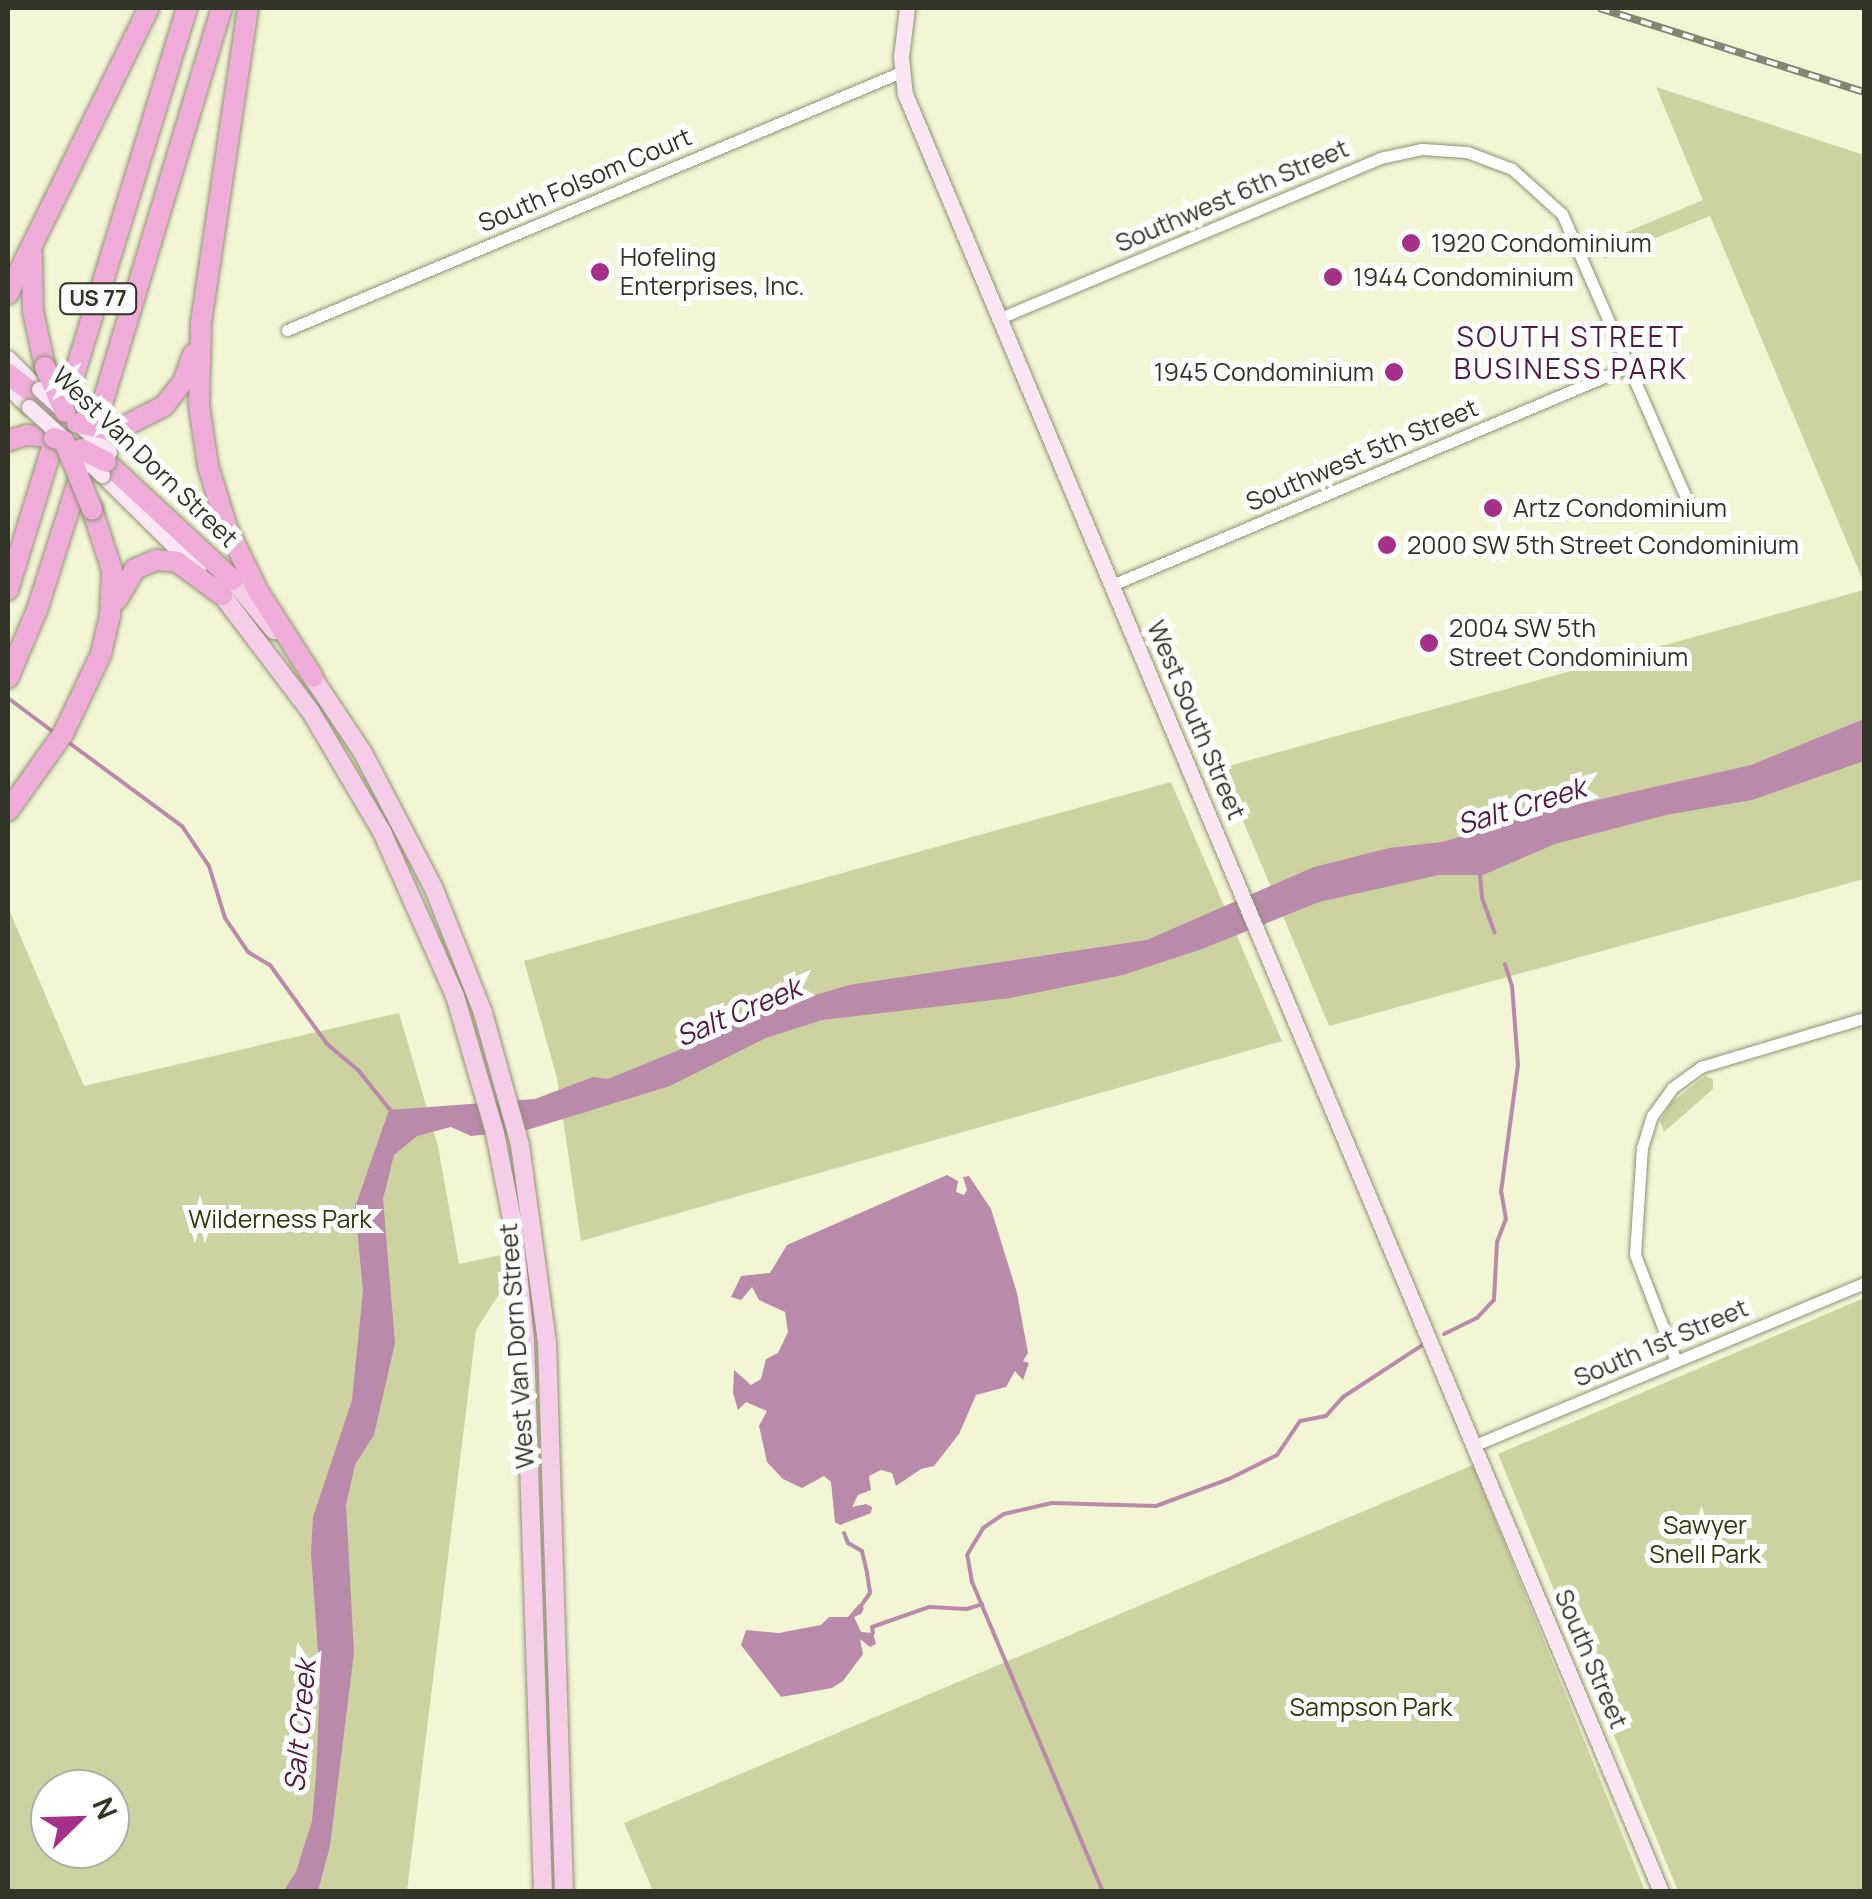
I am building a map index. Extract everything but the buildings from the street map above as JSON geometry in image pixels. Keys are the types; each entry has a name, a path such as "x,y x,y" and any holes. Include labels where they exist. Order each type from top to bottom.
{"highway":[{"path":"8,294 149,8"},
{"name":"US 77","path":"8,590 187,8"},
{"name":"US 77","path":"8,678 52,566 222,8"},
{"path":"248,8 202,323 199,405 216,496 240,558 313,677"},
{"path":"38,238 31,288 66,424 112,570 106,636"},
{"path":"14,438 47,436 66,424 115,431 148,418 171,399 186,373 202,323"},
{"path":"8,374 66,424 228,588"},
{"path":"12,805 75,715 97,666 127,577 145,563 177,562 228,588"}],"main road":[{"name":"West Van Dorn Street","path":"228,588 313,677 363,753 417,853 455,938 488,1030 517,1132 534,1219 550,1394 564,1892"},
{"name":"West Van Dorn Street","path":"228,588 348,771 408,884 466,1026 496,1133 512,1224 525,1341 543,1892"}],"street":[{"name":"West South Street","path":"907,8 900,72 905,94 1475,1445"},
{"name":"South Folsom Court","path":"287,330 900,72"},
{"name":"Southwest 6th Street","path":"1000,318 1380,158 1445,148 1488,158 1530,181 1562,214 1690,509"},
{"name":"West Van Dorn Street","path":"8,358 66,424"},
{"name":"Southwest 5th Street","path":"1112,585 1630,366"},
{"name":"West Van Dorn Street","path":"8,388 66,424"},
{"path":"1676,1361 1635,1255 1642,1148 1652,1116 1672,1088 1701,1067 1864,1018"},
{"name":"South 1st Street","path":"1475,1445 1864,1282"},
{"name":"South Street","path":"1475,1445 1661,1892"}],"green space":[{"path":"1656,87 1864,155 1864,583 1710,216 1604,259 1598,244 1703,200"},
{"path":"1864,590 1864,879 1329,1026 1221,768"},
{"path":"1171,782 1282,1041 581,1241 557,1078 524,961"},
{"name":"Wilderness Park","path":"8,907 84,1086 399,1013 438,1146 459,1264 528,1249 476,1330 407,1891 8,1891"},
{"path":"1705,1076 1713,1079 1713,1089 1664,1132 1660,1121 1671,1103"},
{"name":"Sawyer Snell Park","path":"1864,1298 1864,1891 1678,1891 1498,1454"},
{"name":"Sampson Park","path":"1473,1465 1645,1891 653,1891 624,1823"}],"shaded area":[{"path":"1864,719 1864,761 1752,800 1666,815 1555,844 1483,875 1439,875 1319,902 1202,949 1123,975 1010,998 822,1020 766,1038 670,1086 527,1130 471,1136 451,1127 417,1136 394,1155 383,1199 395,1343 374,1435 355,1465 346,1505 354,1653 330,1846 318,1891 283,1892 296,1872 312,1821 320,1680 311,1553 313,1517 352,1400 363,1291 355,1207 389,1110 535,1099 593,1077 608,1079 679,1050 737,1018 849,985 1147,940 1314,867 1389,848 1442,842 1553,810 1751,765"},
{"path":"947,1175 958,1181 956,1192 964,1195 967,1190 963,1177 969,1176 991,1209 1017,1293 1028,1353 1023,1361 1029,1363 1023,1380 1015,1371 1006,1387 976,1395 959,1434 934,1466 921,1469 896,1486 892,1473 881,1470 869,1476 871,1490 858,1495 852,1507 866,1504 872,1507 871,1513 840,1525 835,1522 831,1482 824,1476 802,1488 783,1479 767,1462 759,1426 767,1411 746,1402 738,1410 733,1393 734,1370 751,1385 761,1379 766,1359 778,1353 788,1332 785,1312 759,1300 752,1287 741,1300 731,1297 741,1276 770,1273 787,1245"},
{"path":"859,1604 864,1608 854,1617 861,1632 873,1633 876,1644 870,1647 860,1639 863,1654 843,1681 832,1688 781,1697 741,1645 746,1630 779,1633 821,1625 829,1617 848,1617"}],"waterway":[{"path":"8,698 56,734"},
{"path":"68,742 182,826 209,866 225,918 248,952 270,965 327,1044 358,1070 391,1111"},
{"path":"1480,875 1482,898 1495,933"},
{"path":"1444,1334 1477,1318 1494,1300 1497,1242 1506,1219 1501,1192 1518,1065 1512,986 1505,964"},
{"path":"1103,1892 972,1582 967,1555 983,1528 1004,1514 1052,1503 1156,1506 1229,1479 1277,1455 1300,1421 1326,1416 1343,1397 1424,1344"},
{"path":"844,1533 848,1543 862,1551 870,1593 861,1606"},
{"path":"873,1633 872,1627 929,1607 967,1609 982,1604"}],"railway":[{"path":"1599,8 1864,92"}],"place":[{"name":"1920 Condominium","path":"1411,243"},
{"name":"Hofeling Enterprises, Inc.","path":"600,272"},
{"name":"1944 Condominium","path":"1333,277"},
{"name":"1945 Condominium","path":"1394,372"},
{"name":"Artz Condominium","path":"1493,508"},
{"name":"2000 SW 5th Street Condominium","path":"1387,545"},
{"name":"2004 SW 5th Street Condominium","path":"1429,643"}],"district":[{"name":"SOUTH STREET BUSINESS PARK","path":"1571,352"}],"water label":[{"name":"Salt Creek","path":"1521,805"},
{"name":"Salt Creek","path":"738,1011"},
{"name":"Salt Creek","path":"299,1726"}]}
